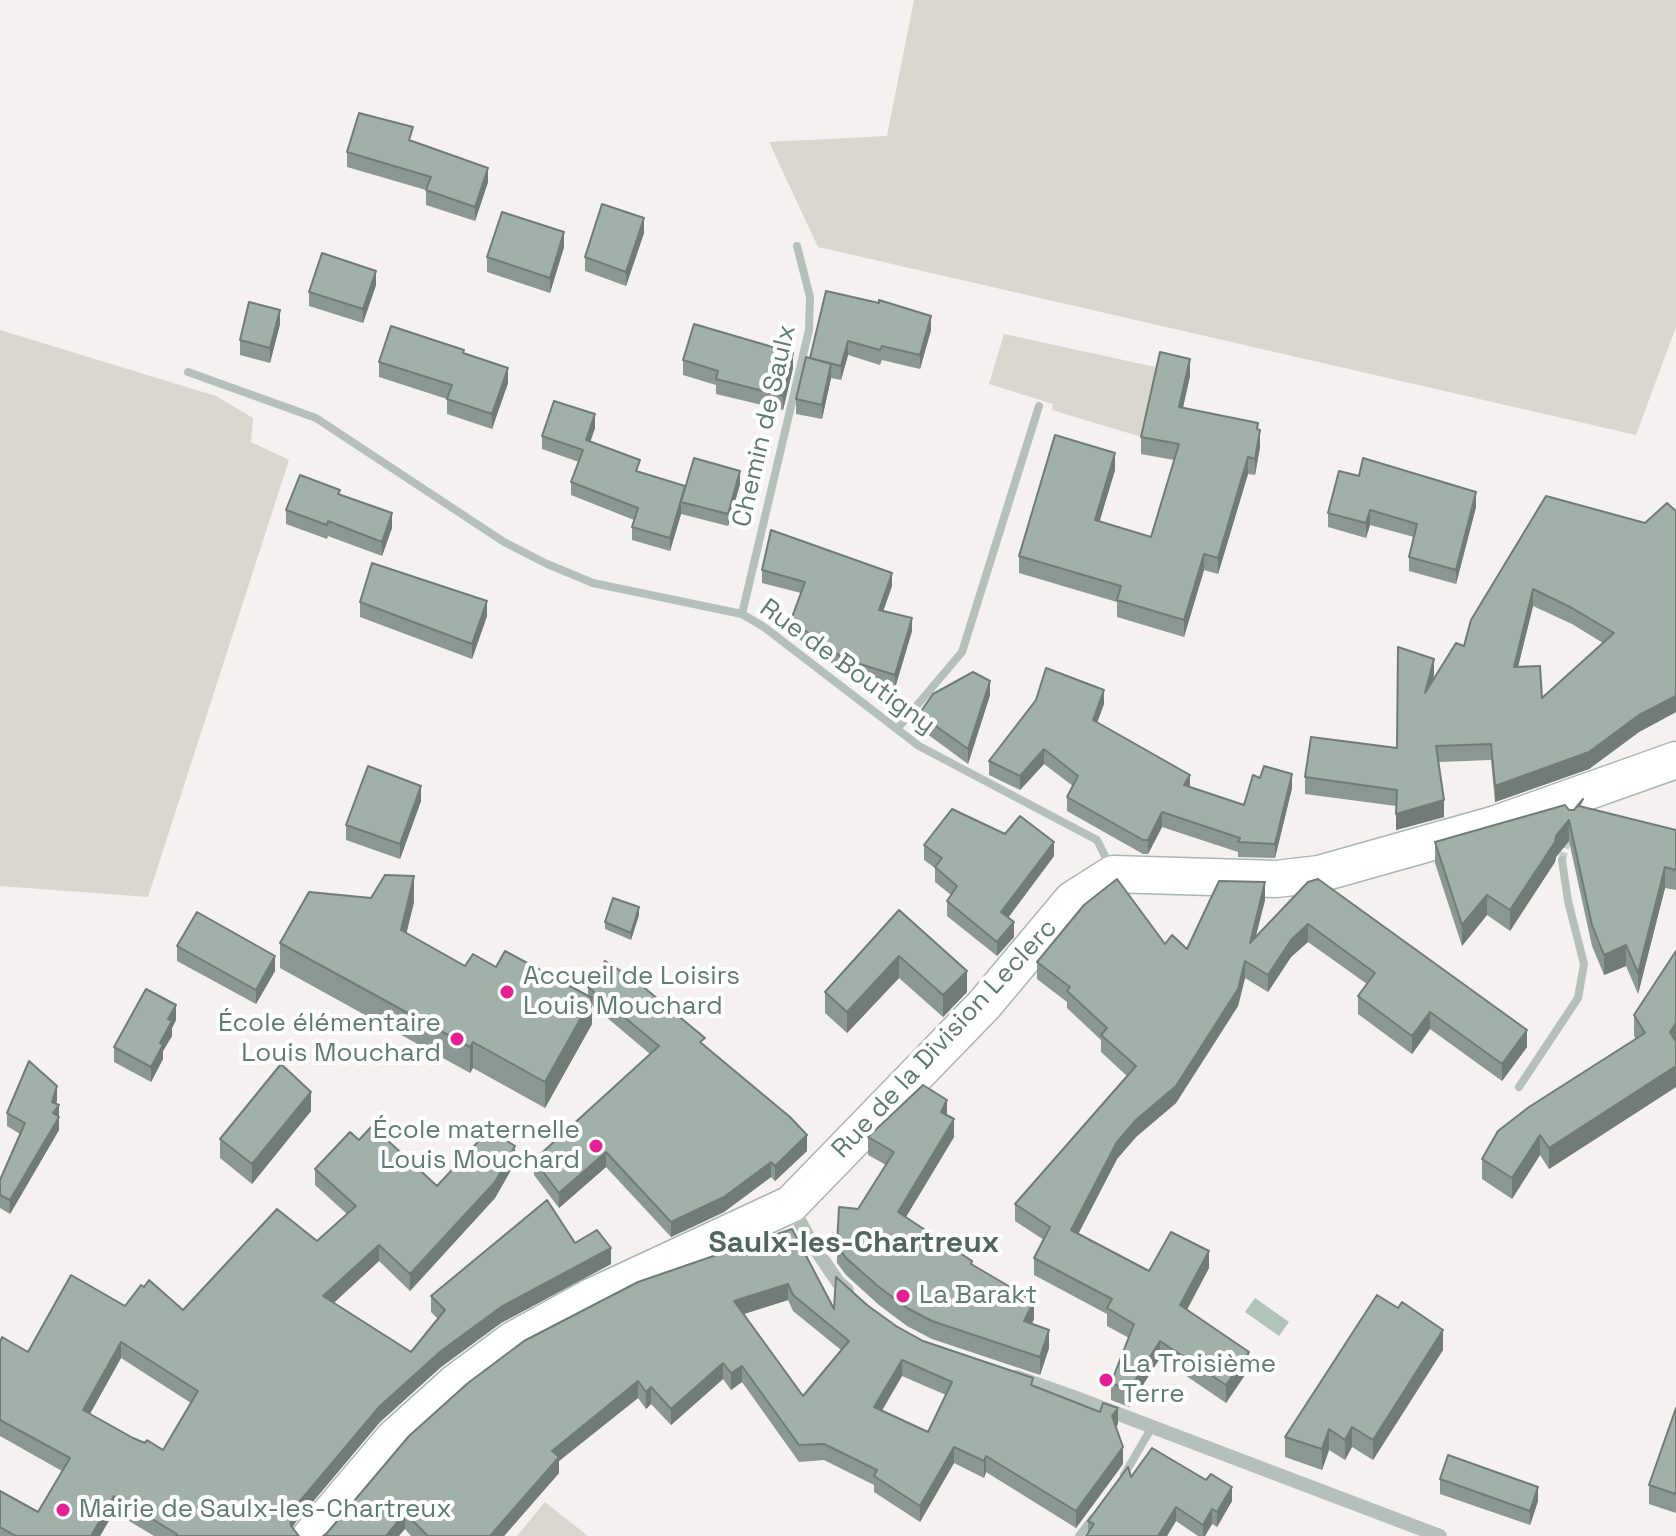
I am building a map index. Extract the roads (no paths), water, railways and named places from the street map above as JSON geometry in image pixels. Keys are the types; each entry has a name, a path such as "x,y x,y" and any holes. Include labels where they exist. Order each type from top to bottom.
{"main road":[{"path":"1113,874 1276,879 1319,874 1583,798 1676,760"},
{"name":"Rue de la Division Leclerc","path":"311,1536 394,1438 455,1383 513,1340 603,1291 791,1204 984,1005 1072,900 1113,874"}],"street":[{"name":"Chemin de Saulx","path":"742,614 809,330 810,297 797,246"},
{"name":"Rue de Boutigny","path":"188,372 316,418 504,542 547,564 593,583 742,614 764,627 919,746 1097,840 1113,874"},
{"path":"897,729 962,652 1039,406"},
{"path":"1519,1087 1578,998 1584,964 1568,901 1562,860"},
{"path":"791,1204 812,1244 838,1282 861,1303"},
{"path":"1000,1372 1440,1536"},
{"path":"1117,1485 1152,1427"},
{"path":"1079,1536 1098,1511"}],"tunnel":[{"path":"1562,860 1568,836"}],"place":[{"name":"Accueil de Loisirs Louis Mouchard","path":"507,992"},
{"name":"École élémentaire Louis Mouchard","path":"457,1039"},
{"name":"École maternelle Louis Mouchard","path":"596,1146"},
{"name":"La Barakt","path":"903,1296"},
{"name":"La Troisième Terre","path":"1106,1380"},
{"name":"Mairie de Saulx-les-Chartreux","path":"63,1510"}],"district":[{"name":"Saulx-les-Chartreux","path":"854,1244"}]}
